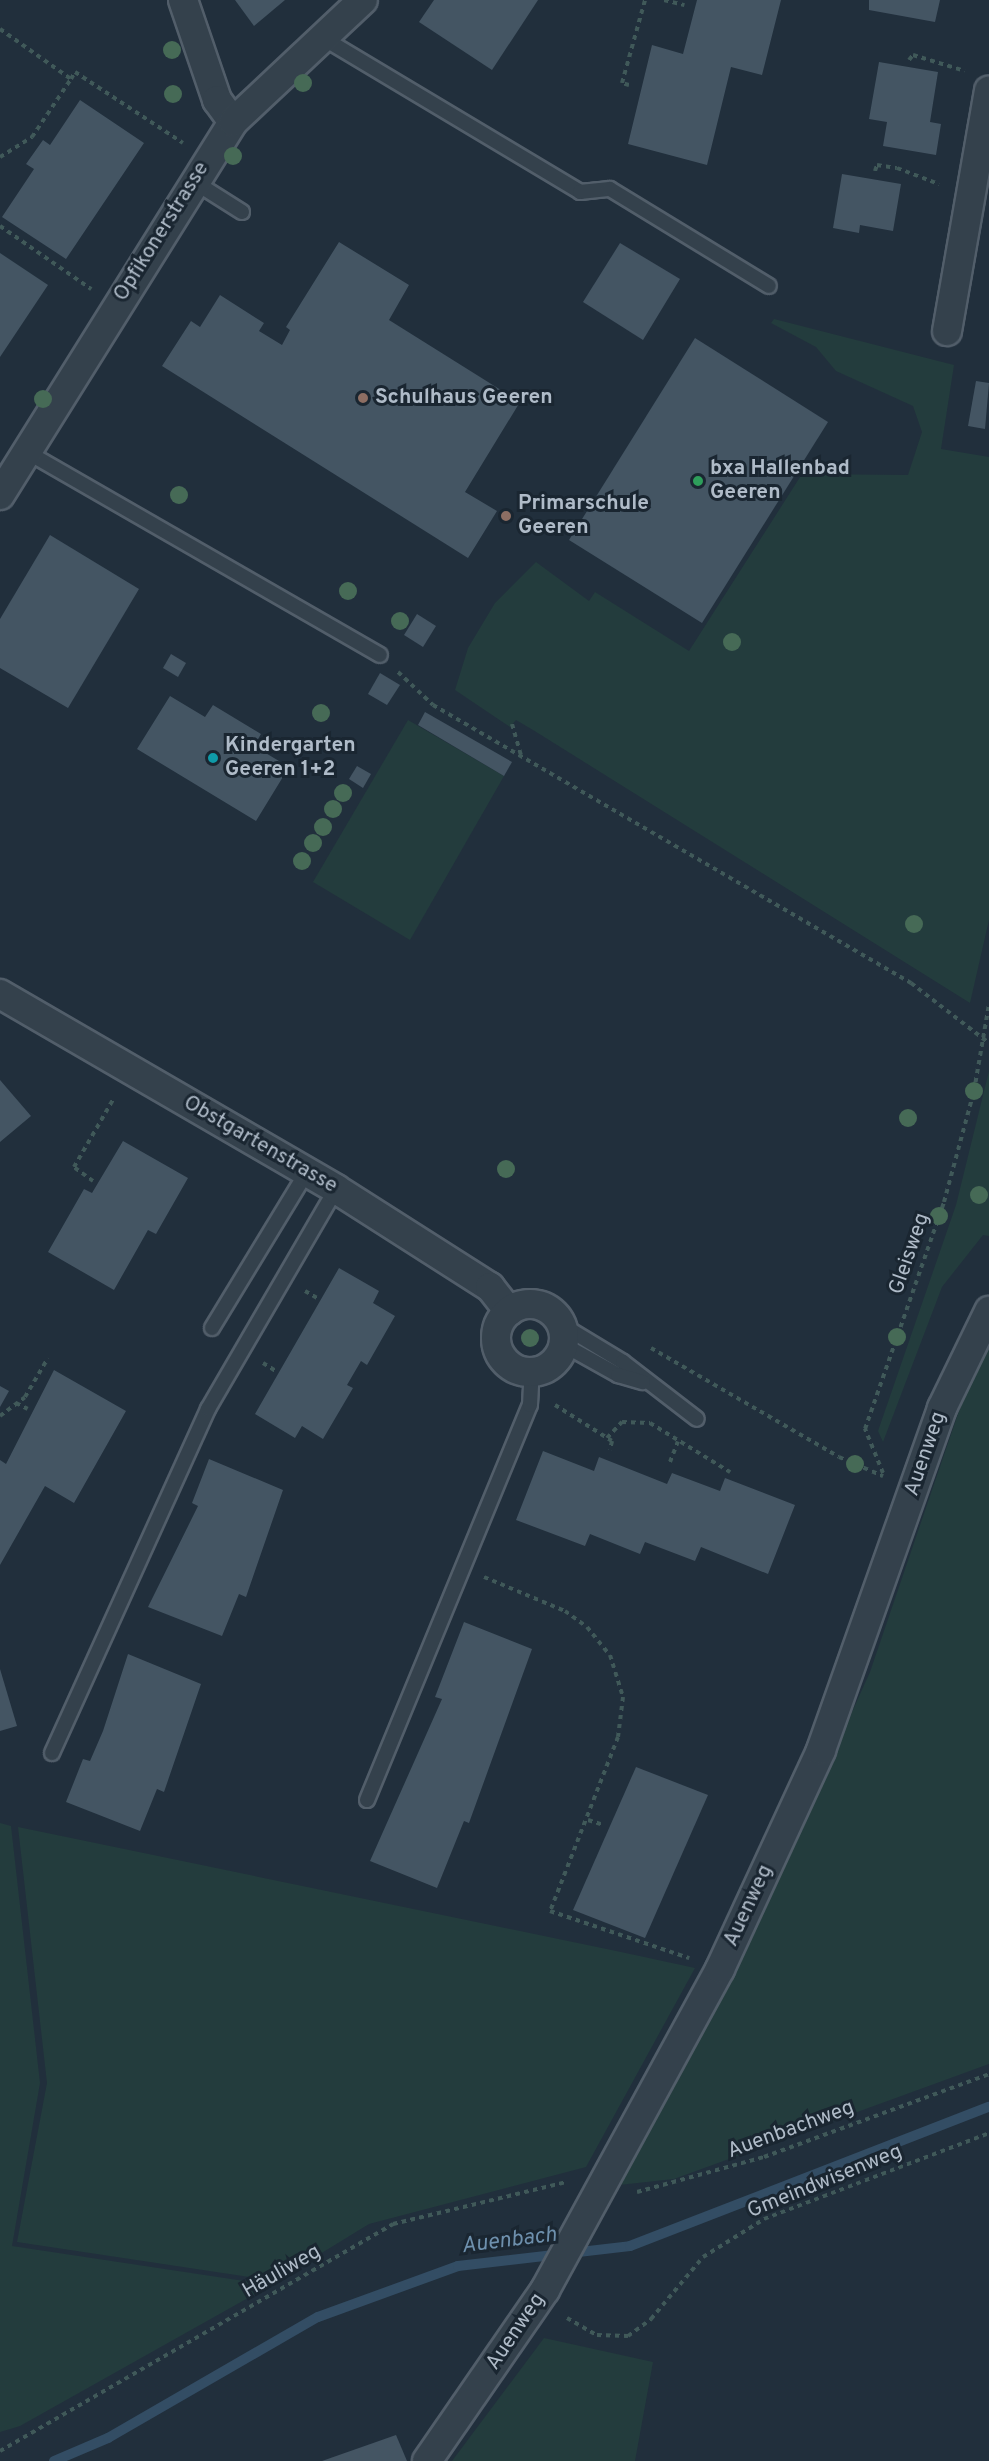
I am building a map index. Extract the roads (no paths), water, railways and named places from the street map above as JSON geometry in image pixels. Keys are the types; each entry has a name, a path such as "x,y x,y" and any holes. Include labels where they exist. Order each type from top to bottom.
{"street":[{"path":"183,0 218,100 233,122"},
{"name":"Opfikonerstrasse","path":"0,495 200,170 233,122 363,0"},
{"path":"947,331 972,189 984,82"},
{"name":"Obstgartenstrasse","path":"0,994 336,1189 490,1287 509,1311"},
{"path":"525,1304 543,1306 563,1335 554,1363 532,1372 510,1366 498,1349 498,1329 509,1311 525,1304"},
{"name":"Auenweg","path":"427,2461 541,2295 720,1969 821,1750 949,1390 989,1311"}],"lane":[{"path":"323,38 580,192 610,189 769,286"},
{"path":"200,170 242,213"},
{"path":"27,452 380,655"},
{"path":"212,1328 307,1172"},
{"path":"52,1753 208,1409 336,1189"},
{"path":"563,1335 618,1375 645,1383"},
{"path":"563,1335 623,1362 645,1383 697,1419"},
{"path":"367,1800 530,1405 532,1372"}],"waterway":[{"name":"Auenbach","path":"54,2461 108,2438 318,2317 458,2266 630,2246 989,2107"}],"place":[{"name":"Schulhaus Geeren","path":"363,398"},
{"name":"bxa Hallenbad Geeren","path":"698,481"},
{"name":"Primarschule Geeren","path":"506,516"},
{"name":"Kindergarten Geeren 1+2","path":"213,758"}]}
